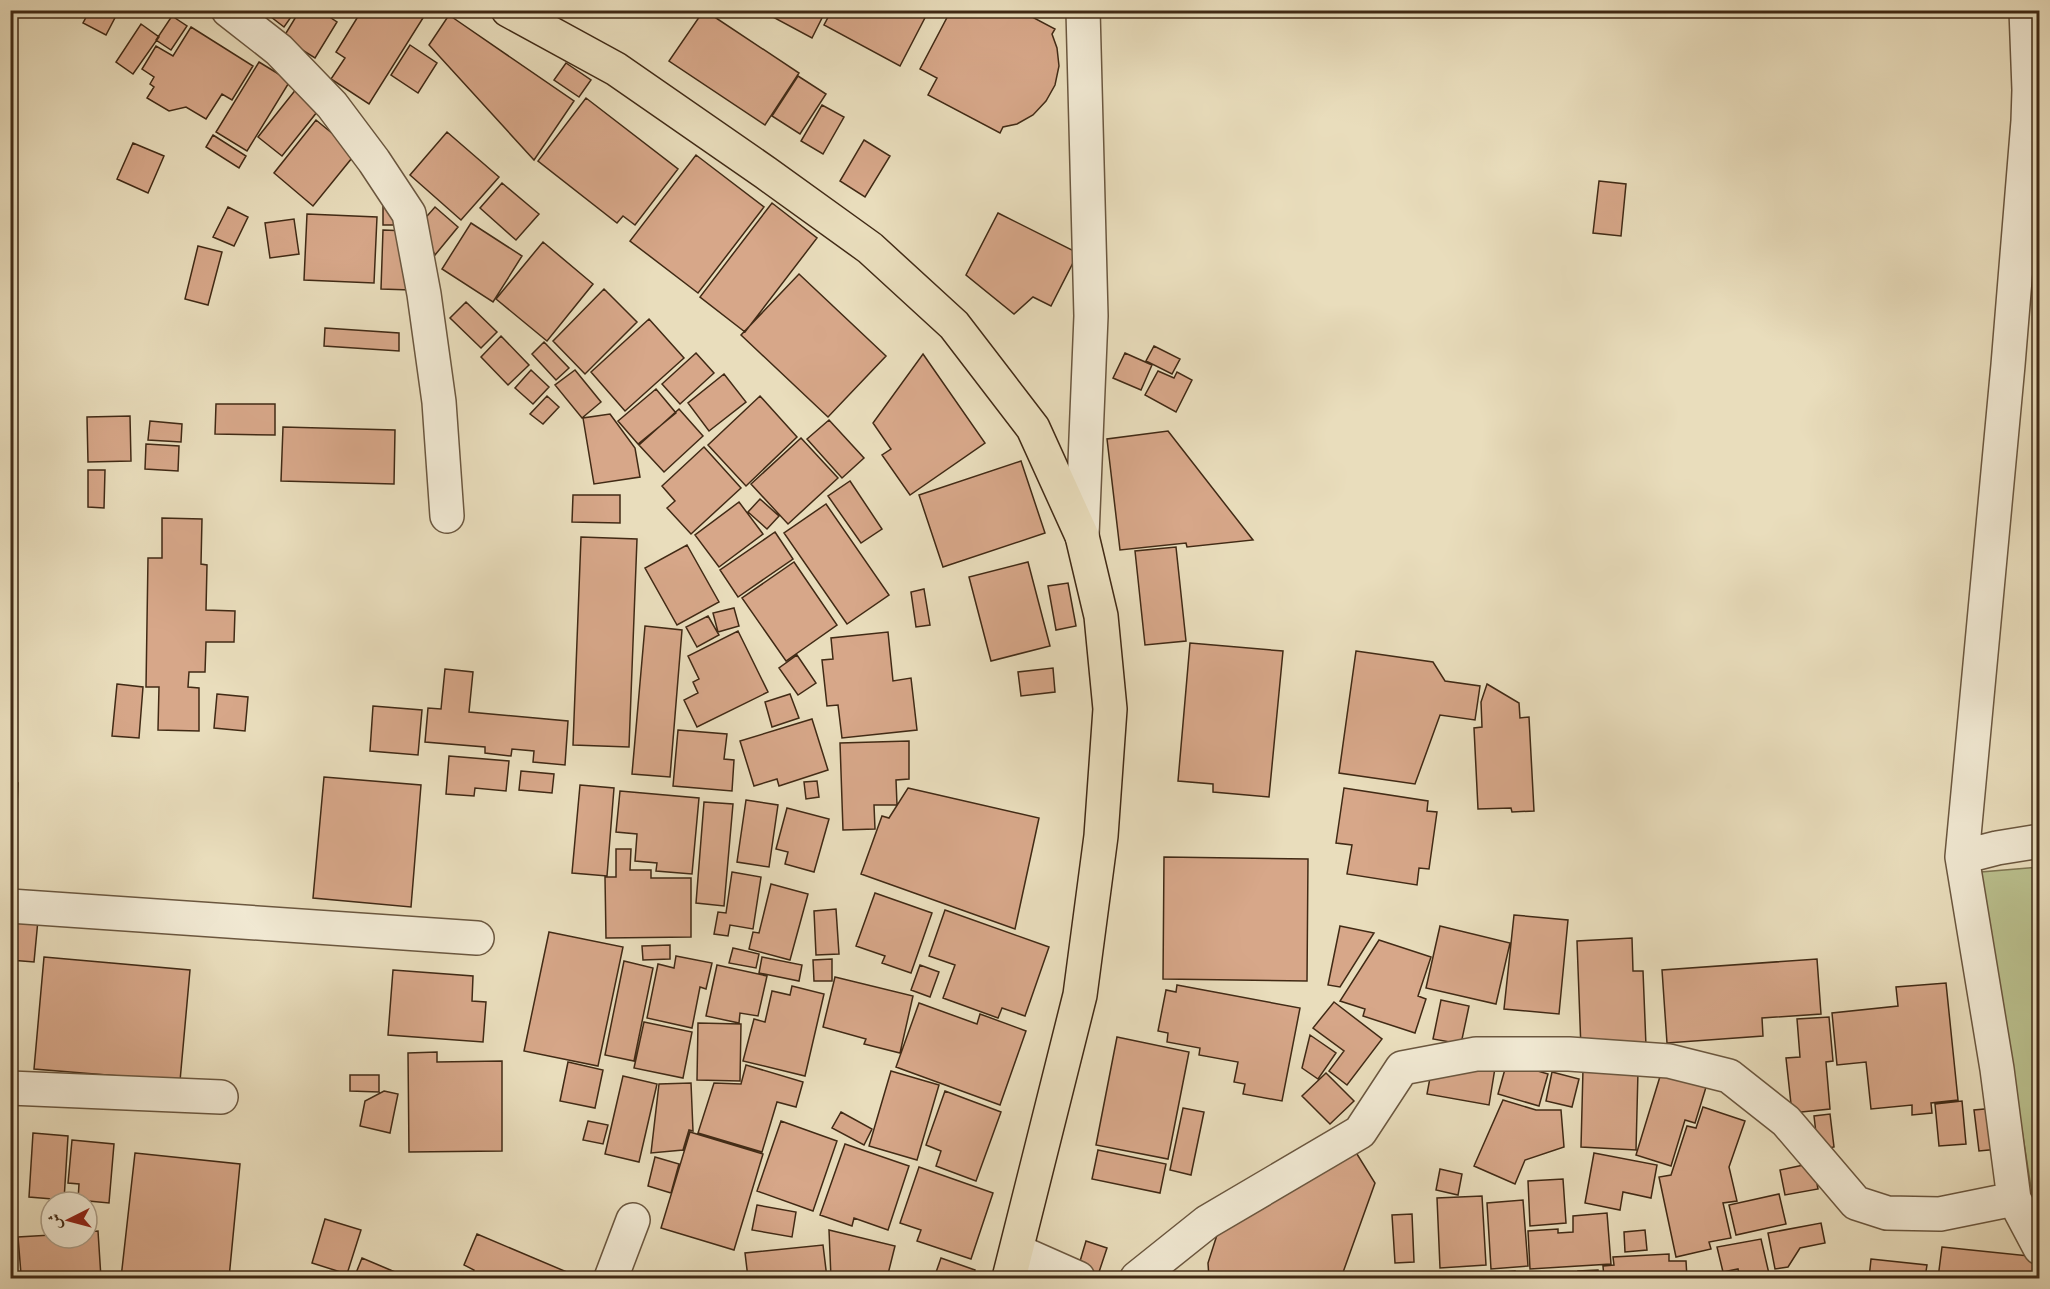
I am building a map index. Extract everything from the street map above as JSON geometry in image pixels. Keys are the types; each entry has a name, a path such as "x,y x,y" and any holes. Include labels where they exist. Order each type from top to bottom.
{"main road":[{"path":"508,10 616,69 870,248 954,325 1033,428 1082,536 1101,616 1110,709 1101,836 1080,995 1013,1265"}],"street":[{"path":"228,10 279,50 332,105 374,160 409,214 424,294 439,402 447,516"},
{"path":"1082,536 1091,316 1083,10"},
{"path":"2025,10 2029,90 2034,132 2008,365 1962,857 1997,1069 2014,1199 2040,1248"},
{"path":"1962,857 2040,841"},
{"path":"10,906 477,938"},
{"path":"1137,1278 1207,1222 1360,1132 1402,1068 1476,1054 1569,1054 1669,1061 1729,1076 1786,1121 1856,1203 1887,1213 1940,1214 2014,1199"},
{"path":"10,1088 221,1097"},
{"path":"611,1278 633,1220"},
{"path":"1013,1265 1078,1278"}],"green space":[{"path":"2039,867 2039,1213 2033,1200 1981,872"}],"building":[{"path":"90,10 119,10 106,35 83,23"},
{"path":"262,10 296,10 284,27"},
{"path":"300,10 319,10 337,22 315,58 283,38"},
{"path":"362,10 428,10 369,104 331,79 345,58 336,52"},
{"path":"704,10 799,73 765,125 669,61"},
{"path":"760,10 826,10 812,38"},
{"path":"832,10 929,10 900,66 824,25"},
{"path":"951,10 1019,10 1055,29 1052,34 1057,48 1059,66 1055,85 1046,101 1033,115 1017,124 1003,127 1000,133 928,95 937,78 920,69"},
{"path":"449,15 574,101 534,160 429,45"},
{"path":"172,16 187,26 171,50 156,40"},
{"path":"141,24 159,37 133,74 116,62"},
{"path":"191,27 253,66 232,100 222,94 206,119 186,107 169,111 147,98 154,87 150,84 154,77 142,69 156,46 173,56"},
{"path":"410,45 437,63 418,93 391,75"},
{"path":"259,62 290,81 247,151 216,132"},
{"path":"566,63 591,80 579,97 554,80"},
{"path":"798,76 826,94 800,134 772,116"},
{"path":"297,88 321,107 282,156 258,137"},
{"path":"586,98 678,169 635,225 623,216 617,223 538,161"},
{"path":"822,105 844,117 823,154 801,141"},
{"path":"316,120 356,153 313,206 274,173"},
{"path":"447,132 499,177 461,220 410,175"},
{"path":"213,135 246,156 239,168 206,147"},
{"path":"864,140 890,156 865,197 840,181"},
{"path":"133,143 164,156 148,193 117,179"},
{"path":"696,155 764,207 698,293 630,241"},
{"path":"1599,181 1626,184 1621,236 1593,233"},
{"path":"502,183 539,214 516,240 480,208"},
{"path":"772,203 817,238 745,332 700,297"},
{"path":"383,205 395,206 394,225 383,225"},
{"path":"228,207 248,217 234,246 213,237"},
{"path":"435,207 458,227 435,255 420,224"},
{"path":"998,213 1078,253 1051,306 1033,297 1014,314 966,275"},
{"path":"307,214 377,217 374,283 304,280"},
{"path":"294,219 299,254 270,258 265,223"},
{"path":"471,223 522,256 493,302 442,269"},
{"path":"383,230 408,231 411,290 381,289"},
{"path":"543,242 593,284 547,341 496,299"},
{"path":"198,246 222,252 208,305 185,299"},
{"path":"799,274 886,356 828,417 741,335"},
{"path":"604,289 637,322 585,374 553,341"},
{"path":"466,302 497,332 481,348 450,318"},
{"path":"649,319 684,358 625,411 591,372"},
{"path":"325,328 399,333 399,351 324,346"},
{"path":"501,336 529,365 508,385 481,357"},
{"path":"544,342 569,368 556,380 532,354"},
{"path":"1154,346 1180,359 1172,374 1146,361"},
{"path":"696,353 714,373 680,404 662,384"},
{"path":"1125,353 1152,365 1141,390 1113,378"},
{"path":"923,354 985,443 910,495 882,455 891,449 873,423"},
{"path":"531,370 549,387 533,404 515,388"},
{"path":"575,370 601,402 582,418 555,385"},
{"path":"1158,371 1174,378 1177,372 1192,380 1176,412 1145,395"},
{"path":"724,374 746,402 709,431 688,403"},
{"path":"656,389 676,413 638,444 618,421"},
{"path":"547,396 559,407 543,424 530,414"},
{"path":"760,396 797,437 746,486 708,445"},
{"path":"216,404 275,404 275,435 215,434"},
{"path":"679,409 703,436 664,472 639,445"},
{"path":"610,414 635,448 640,477 594,484 583,418"},
{"path":"130,416 131,461 88,462 87,417"},
{"path":"829,420 864,458 842,478 807,439"},
{"path":"150,421 182,424 181,442 148,440"},
{"path":"283,427 395,430 394,484 281,481"},
{"path":"1168,431 1253,540 1187,547 1186,543 1120,550 1107,439"},
{"path":"801,438 838,478 788,524 751,484"},
{"path":"146,444 179,446 178,471 145,469"},
{"path":"704,447 741,488 691,534 667,508 675,501 662,486"},
{"path":"1021,461 1045,533 943,567 919,495"},
{"path":"88,470 105,470 104,508 88,507"},
{"path":"850,481 882,529 861,543 828,496"},
{"path":"573,495 620,495 620,523 572,522"},
{"path":"760,499 779,516 767,529 748,512"},
{"path":"739,502 763,534 719,567 695,535"},
{"path":"826,504 889,595 847,624 784,533"},
{"path":"162,518 202,519 201,564 207,565 206,610 235,611 234,642 206,642 205,672 189,672 188,687 199,688 199,731 158,730 159,687 146,687 148,558 162,558"},
{"path":"775,532 793,559 738,597 720,570"},
{"path":"581,537 637,539 629,747 573,745"},
{"path":"687,545 719,602 677,625 645,568"},
{"path":"1176,547 1186,641 1145,645 1135,551"},
{"path":"794,562 837,625 786,661 742,598"},
{"path":"1028,562 1050,646 991,661 969,577"},
{"path":"1068,583 1076,626 1056,630 1048,586"},
{"path":"924,589 930,625 916,627 911,592"},
{"path":"734,608 739,626 718,632 713,613"},
{"path":"708,616 719,635 697,647 686,627"},
{"path":"645,626 682,630 670,777 632,774"},
{"path":"738,631 768,692 697,727 684,700 698,693 693,682 699,679 688,656"},
{"path":"888,632 893,681 911,678 917,730 842,738 838,705 827,706 822,660 833,659 831,638"},
{"path":"1190,643 1283,651 1269,797 1213,792 1213,784 1178,781"},
{"path":"1356,651 1433,662 1445,681 1480,686 1475,720 1440,715 1415,784 1339,773"},
{"path":"797,655 816,683 798,695 779,668"},
{"path":"1053,668 1055,692 1021,696 1018,672"},
{"path":"445,669 473,672 469,712 568,721 565,765 533,762 534,751 512,749 511,756 485,753 485,747 425,742 428,708 441,709"},
{"path":"117,684 143,687 139,738 112,736"},
{"path":"1487,684 1519,703 1520,718 1529,717 1534,811 1512,812 1511,808 1478,809 1474,728 1482,727 1481,702"},
{"path":"217,694 248,697 245,731 214,728"},
{"path":"790,694 799,718 772,727 765,702"},
{"path":"373,706 422,710 418,755 370,751"},
{"path":"812,719 828,770 779,786 777,779 754,786 740,741"},
{"path":"678,730 727,734 724,759 734,760 732,791 673,786"},
{"path":"909,741 909,779 896,780 897,805 874,805 875,829 843,830 840,743"},
{"path":"449,756 509,761 506,791 475,788 474,796 446,794"},
{"path":"521,771 554,774 552,793 519,790"},
{"path":"324,777 421,785 411,907 313,898"},
{"path":"817,781 819,797 806,799 804,782"},
{"path":"10,782 18,783 15,852 10,851"},
{"path":"580,785 614,788 607,876 572,873"},
{"path":"908,788 1039,818 1015,929 861,874 882,816 889,818"},
{"path":"1344,788 1428,801 1427,811 1437,812 1429,869 1419,868 1417,885 1347,874 1352,845 1336,843"},
{"path":"620,791 699,798 692,874 656,871 657,863 635,861 637,834 616,832"},
{"path":"746,800 778,805 769,867 737,862"},
{"path":"704,802 733,804 724,906 696,903"},
{"path":"787,808 829,819 814,872 785,864 788,852 776,849"},
{"path":"616,849 631,849 630,870 651,870 651,878 691,878 691,937 606,938 605,877 616,877"},
{"path":"1164,857 1308,859 1307,981 1163,979"},
{"path":"732,872 761,877 753,929 730,925 728,936 714,934 718,912 726,913"},
{"path":"771,884 808,894 790,960 749,949 753,932 759,933"},
{"path":"875,893 932,913 911,973 882,963 885,956 856,946"},
{"path":"836,909 839,954 816,955 814,911"},
{"path":"945,910 1049,947 1025,1016 1002,1008 998,1018 943,998 955,965 929,956"},
{"path":"1514,915 1568,920 1559,1014 1504,1009"},
{"path":"10,917 38,920 34,962 10,960"},
{"path":"1340,926 1374,933 1340,987 1328,985"},
{"path":"1440,926 1510,943 1496,1004 1426,988"},
{"path":"549,932 623,947 598,1066 524,1051"},
{"path":"1632,938 1633,971 1643,971 1646,1046 1581,1049 1577,941"},
{"path":"1379,940 1431,957 1418,996 1426,999 1415,1033 1363,1016 1365,1009 1340,1001"},
{"path":"670,945 670,959 643,960 642,946"},
{"path":"733,948 759,954 756,968 729,963"},
{"path":"676,956 712,963 706,989 700,987 692,1028 647,1018 658,964 674,968"},
{"path":"44,957 190,970 180,1081 34,1069"},
{"path":"762,957 802,965 799,981 759,973"},
{"path":"832,959 832,981 814,981 813,960"},
{"path":"1817,959 1821,1014 1762,1018 1763,1036 1667,1043 1662,970"},
{"path":"624,961 653,968 634,1061 605,1055"},
{"path":"717,965 767,976 758,1016 740,1013 739,1023 706,1016"},
{"path":"920,965 939,972 930,997 911,990"},
{"path":"393,970 473,976 472,1001 486,1002 483,1042 388,1035"},
{"path":"835,977 913,996 900,1053 864,1044 866,1039 823,1027"},
{"path":"1946,983 1958,1100 1931,1103 1932,1113 1912,1115 1912,1105 1871,1109 1866,1062 1837,1065 1832,1013 1898,1006 1896,987"},
{"path":"1177,985 1300,1008 1282,1101 1243,1094 1245,1084 1234,1082 1238,1062 1199,1055 1200,1048 1167,1042 1168,1033 1158,1031 1166,990 1176,992"},
{"path":"792,986 824,994 805,1076 743,1061 754,1019 765,1022 772,991 790,995"},
{"path":"1441,1000 1469,1006 1461,1044 1433,1039"},
{"path":"1334,1002 1382,1039 1347,1085 1329,1071 1344,1051 1313,1028"},
{"path":"919,1003 977,1024 980,1014 1026,1031 1000,1105 896,1067"},
{"path":"1829,1017 1833,1061 1826,1062 1830,1109 1792,1113 1786,1058 1800,1057 1797,1019"},
{"path":"644,1022 692,1032 683,1078 634,1068"},
{"path":"698,1023 741,1024 740,1081 697,1080"},
{"path":"1310,1035 1336,1053 1318,1079 1302,1068"},
{"path":"1117,1037 1189,1052 1168,1159 1096,1145"},
{"path":"437,1052 437,1062 502,1061 502,1151 409,1152 408,1053"},
{"path":"568,1062 603,1070 595,1108 560,1101"},
{"path":"1507,1062 1548,1074 1539,1106 1498,1094"},
{"path":"746,1065 803,1082 796,1107 777,1102 762,1152 698,1133 714,1083 741,1084"},
{"path":"1432,1067 1495,1068 1489,1105 1427,1094"},
{"path":"1583,1069 1638,1071 1636,1150 1581,1147"},
{"path":"1662,1070 1707,1084 1695,1123 1685,1120 1671,1166 1636,1155"},
{"path":"891,1071 939,1085 917,1160 869,1146"},
{"path":"1552,1072 1579,1079 1572,1107 1546,1101"},
{"path":"1326,1073 1354,1101 1330,1124 1302,1096"},
{"path":"350,1075 379,1075 379,1092 350,1091"},
{"path":"623,1076 657,1084 639,1162 605,1154"},
{"path":"691,1083 693,1131 689,1130 683,1150 651,1153 659,1084"},
{"path":"384,1091 398,1094 390,1133 360,1126 365,1101"},
{"path":"945,1091 1001,1112 976,1181 936,1166 941,1151 926,1145"},
{"path":"1503,1100 1536,1110 1561,1110 1564,1147 1525,1160 1515,1184 1474,1166"},
{"path":"1962,1101 1966,1144 1939,1146 1935,1104"},
{"path":"1703,1107 1745,1121 1729,1167 1737,1201 1723,1203 1731,1238 1709,1242 1711,1249 1676,1257 1659,1177 1671,1175 1687,1126 1696,1128"},
{"path":"1183,1108 1204,1112 1191,1175 1170,1170"},
{"path":"1995,1108 1999,1149 1979,1151 1974,1110"},
{"path":"841,1112 872,1129 864,1145 832,1128"},
{"path":"1830,1114 1834,1147 1818,1150 1814,1116"},
{"path":"588,1121 608,1125 603,1144 583,1140"},
{"path":"781,1121 837,1141 813,1211 757,1191"},
{"path":"690,1132 763,1154 734,1250 661,1228"},
{"path":"33,1133 68,1136 65,1190 39,1190 39,1198 29,1197"},
{"path":"72,1140 114,1144 109,1203 99,1202 99,1190 79,1190 79,1184 68,1183"},
{"path":"845,1144 909,1166 888,1230 854,1218 852,1226 820,1215"},
{"path":"1352,1146 1375,1183 1341,1278 1209,1278 1208,1263 1217,1235 1236,1216"},
{"path":"1098,1150 1166,1164 1160,1193 1092,1179"},
{"path":"135,1153 240,1164 229,1278 121,1278"},
{"path":"1594,1153 1657,1165 1651,1198 1623,1192 1620,1210 1585,1203"},
{"path":"655,1157 679,1164 671,1193 648,1186"},
{"path":"1813,1163 1818,1189 1785,1195 1780,1170"},
{"path":"919,1167 993,1193 971,1259 917,1241 921,1230 900,1223"},
{"path":"1440,1169 1462,1174 1458,1195 1436,1190"},
{"path":"1563,1179 1566,1223 1530,1226 1528,1181"},
{"path":"1779,1194 1786,1224 1736,1235 1729,1205"},
{"path":"1482,1196 1486,1265 1440,1268 1437,1198"},
{"path":"1523,1200 1528,1266 1491,1269 1487,1203"},
{"path":"757,1205 796,1212 792,1237 752,1230"},
{"path":"1607,1213 1611,1264 1530,1269 1528,1231 1558,1229 1558,1233 1573,1232 1573,1216"},
{"path":"1412,1214 1414,1262 1395,1263 1392,1215"},
{"path":"325,1219 361,1230 347,1274 312,1263"},
{"path":"1821,1223 1825,1243 1800,1248 1788,1267 1775,1269 1768,1233"},
{"path":"829,1230 895,1246 887,1278 831,1278"},
{"path":"1645,1230 1647,1250 1625,1252 1624,1232"},
{"path":"477,1234 581,1278 471,1278 474,1270 464,1265"},
{"path":"39,1236 39,1250 99,1250 99,1247 101,1278 10,1278 10,1274 21,1274 18,1237"},
{"path":"1761,1239 1770,1278 1740,1278 1738,1269 1723,1272 1717,1247"},
{"path":"1086,1241 1107,1248 1098,1275 1078,1268"},
{"path":"823,1245 827,1278 748,1278 745,1253"},
{"path":"1942,1247 2039,1257 2040,1278 1938,1278"},
{"path":"1669,1254 1669,1261 1686,1261 1687,1278 1604,1278 1603,1266 1614,1265 1613,1257"},
{"path":"362,1258 395,1272 393,1278 354,1278"},
{"path":"941,1258 975,1270 972,1278 934,1278"},
{"path":"1871,1259 1927,1265 1925,1278 1869,1278"},
{"path":"1598,1270 1599,1278 1579,1278 1578,1271"},
{"path":"1515,1271 1516,1278 1496,1278 1495,1273"},
{"path":"1491,1272 1491,1278 1417,1278 1417,1277"},
{"path":"1572,1272 1573,1278 1520,1278 1520,1275"},
{"path":"1850,1275 1850,1278 1793,1278"}]}
